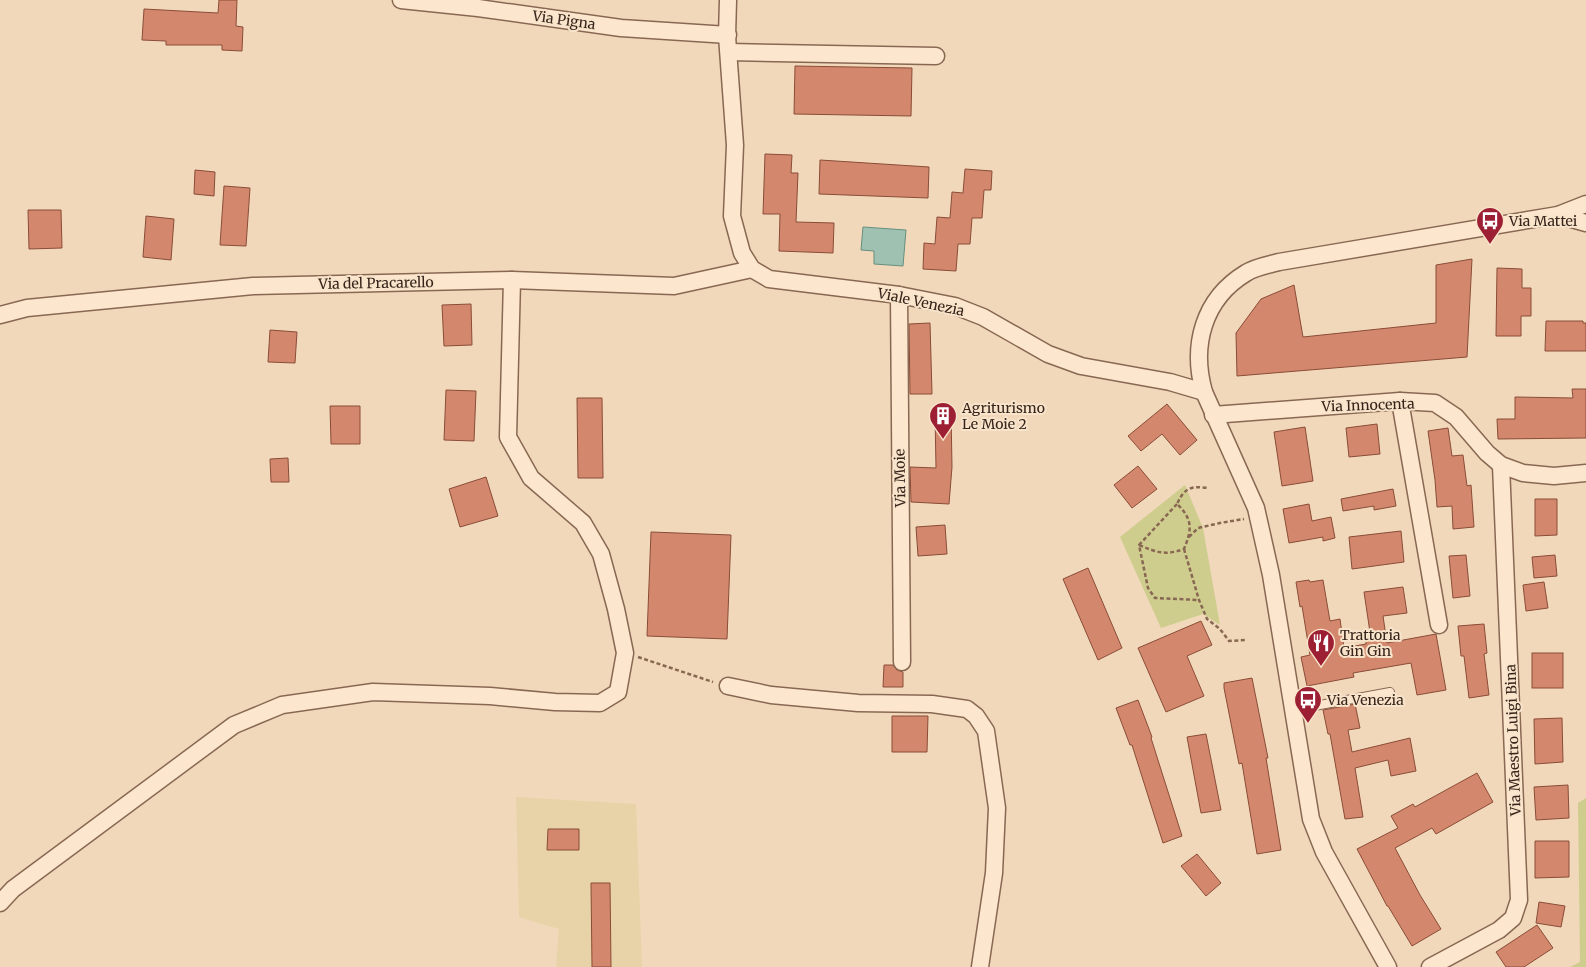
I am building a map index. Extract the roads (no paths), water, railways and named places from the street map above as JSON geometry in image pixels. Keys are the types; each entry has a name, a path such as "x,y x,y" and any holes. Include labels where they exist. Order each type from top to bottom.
{"street":[{"name":"Via Pigna","path":"402,0 478,8 621,28 728,35"},
{"path":"728,0 728,35 735,145 732,216 742,253 752,269"},
{"path":"729,52 936,56"},
{"path":"1388,967 1324,852 1311,819 1271,575 1256,508 1213,415 1199,376 1198,352 1202,328 1214,301 1227,287 1247,272 1279,262 1558,215 1586,204"},
{"path":"1558,215 1586,223"},
{"name":"Via del Pracarello","path":"0,315 27,308 253,286 512,280 674,286 752,269"},
{"name":"Viale Venezia","path":"752,269 769,279 899,295 955,306 983,317 1048,354 1081,366 1170,382 1204,392"},
{"path":"0,903 13,889 234,725 282,704 373,692 490,696 555,702 600,703 618,692 624,653 616,609 600,554 583,523 531,478 508,437 512,280"},
{"name":"Via Moie","path":"899,295 902,662"},
{"name":"Viale Venezia","path":"1170,382 1199,376"},
{"path":"1400,401 1439,625"},
{"name":"Via Innocenta","path":"1213,415 1400,401 1435,403 1456,417 1487,454 1501,465 1524,473 1554,476 1586,473"},
{"name":"Via Maestro Luigi Bina","path":"1430,967 1499,930 1513,918 1519,900 1501,465"},
{"path":"728,686 771,695 858,704 932,704 967,709 976,716 986,730 996,808 994,873 980,967"}],"lane":[{"path":"1293,710 1390,692"}],"place":[{"name":"Via Mattei","path":"1490,245"},
{"name":"Agriturismo Le Moie 2","path":"943,440"},
{"name":"Trattoria Gin Gin","path":"1321,667"},
{"name":"Via Venezia","path":"1308,724"}]}
